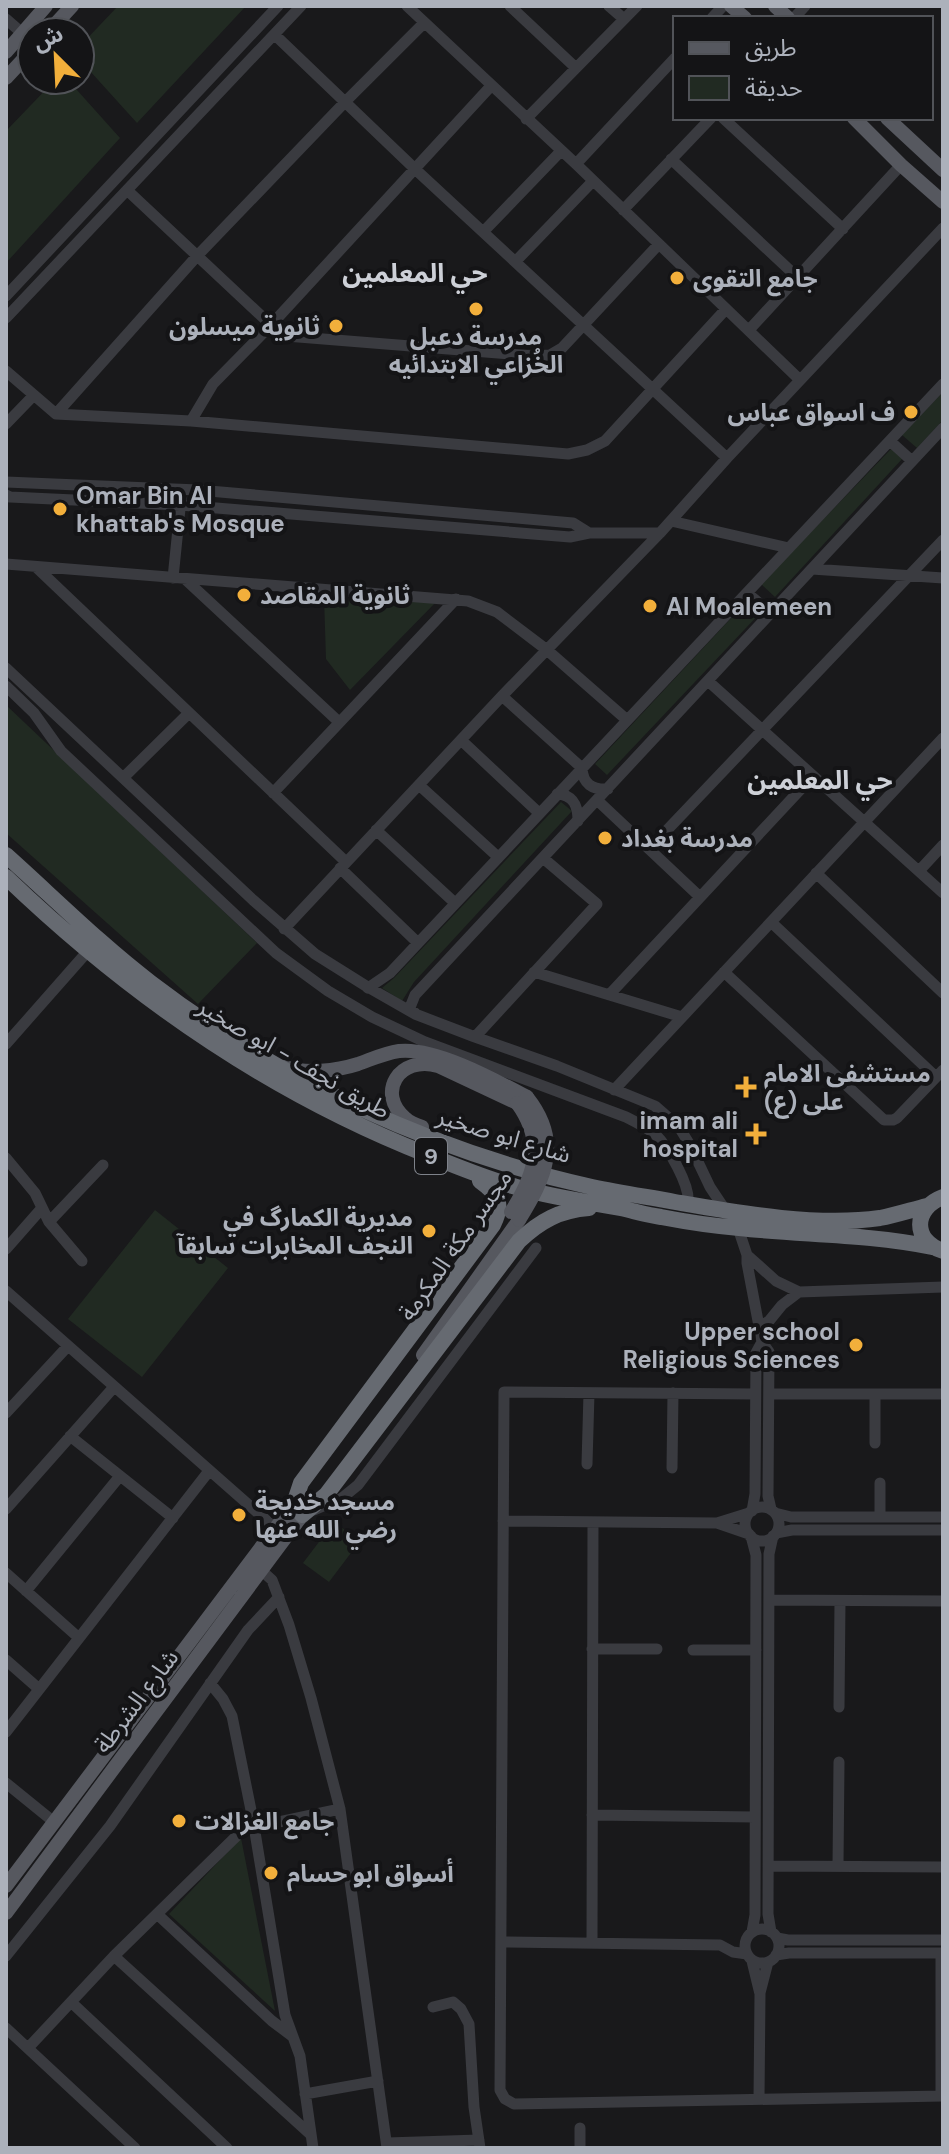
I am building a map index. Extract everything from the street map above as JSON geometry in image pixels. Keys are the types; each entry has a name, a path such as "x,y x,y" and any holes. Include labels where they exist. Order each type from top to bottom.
{"highway":[{"name":"طريق نجف - ابو صخير","path":"6,855 60,903 88,951 146,997 239,1059 332,1112 402,1145 487,1178 549,1196 658,1217 738,1228 879,1238 938,1249"},
{"name":"طريق نجف - ابو صخير","path":"6,877 47,916 79,933 190,1012"},
{"path":"47,916 56,912 60,903"},
{"name":"شارع ابو صخير","path":"190,1012 276,1065 381,1119 418,1134 536,1173 593,1187 726,1211"},
{"path":"298,1509 301,1483 467,1261 498,1214 499,1203 495,1193 447,1163"},
{"name":"9","path":"726,1211 760,1216 848,1220 880,1218 937,1199"},
{"name":"9","path":"937,1199 921,1217 921,1229 924,1237 938,1249"},
{"path":"298,1509 326,1495 503,1260 529,1231 560,1213 585,1208 620,1208"}],"main road":[{"path":"856,120 943,202"},
{"path":"889,120 943,170"},
{"path":"276,1065 293,1070 333,1069 389,1053 415,1051 458,1064 522,1100"},
{"name":"مجسر مكة المكرمة","path":"422,1344 515,1216 535,1158 533,1134 522,1100 426,1063 416,1063 404,1069 398,1075 392,1095 405,1118 454,1139 476,1153"},
{"name":"شارع الشرطة","path":"6,1886 54,1822 261,1570 298,1509 422,1344"},
{"name":"شارع الشرطة","path":"165,1686 275,1528 298,1509"},
{"name":"شارع الشرطة","path":"6,1913 150,1705"}],"street":[{"path":"6,296 278,6"},
{"path":"6,318 301,6"},
{"path":"407,6 800,380"},
{"path":"510,6 576,68"},
{"path":"609,6 624,19"},
{"path":"526,119 637,6"},
{"path":"56,414 197,256 424,23"},
{"path":"275,35 727,458"},
{"path":"576,164 673,60"},
{"path":"206,84 206,93 213,98 218,96"},
{"path":"191,421 213,384 491,86"},
{"path":"178,113 189,113 192,124"},
{"path":"623,210 709,120"},
{"path":"725,120 843,229"},
{"path":"484,231 561,151"},
{"path":"671,159 797,277"},
{"path":"749,330 901,165"},
{"path":"516,261 593,181"},
{"path":"128,191 277,333 286,336 550,355 562,348 585,325 659,244"},
{"path":"284,929 660,533 943,228"},
{"path":"6,371 56,414 191,421 568,454 587,450 605,441 726,309"},
{"path":"366,986 368,988 383,979 418,943 943,384"},
{"path":"6,424 34,395"},
{"path":"415,1014 409,1010 415,995 943,428"},
{"path":"890,441 912,461"},
{"path":"6,482 182,489 373,504 573,523 589,533"},
{"path":"182,489 179,578 339,722"},
{"path":"6,495 180,505 570,537 589,533 660,533"},
{"path":"371,520 373,504"},
{"path":"671,521 789,548"},
{"path":"649,849 943,540"},
{"path":"6,564 476,603 497,612 547,650 627,720"},
{"path":"35,567 273,793 418,943"},
{"path":"812,569 943,578"},
{"path":"747,593 771,613"},
{"path":"273,793 456,599"},
{"path":"6,668 284,929 315,954 415,1014 655,1106 672,1119 685,1136 710,1187 726,1211"},
{"path":"708,681 943,893"},
{"path":"6,686 34,713 61,751 276,953 301,972 350,1005 398,1030 644,1126 668,1151 688,1190 688,1204"},
{"path":"502,696 582,768 589,786 608,789"},
{"path":"34,713 43,703"},
{"path":"123,778 189,713"},
{"path":"614,1090 943,738"},
{"path":"461,740 539,813"},
{"path":"609,995 813,776"},
{"path":"419,785 498,857"},
{"path":"557,794 574,801 578,821"},
{"path":"597,800 700,897"},
{"path":"376,830 455,903"},
{"path":"919,871 943,845"},
{"path":"475,1037 597,904 543,858"},
{"path":"816,873 943,993"},
{"path":"724,972 884,1120 897,1118 940,1073 771,922"},
{"path":"6,1044 88,951"},
{"path":"301,972 315,954"},
{"path":"534,972 682,1017"},
{"path":"6,1158 35,1193 49,1222 82,1261"},
{"path":"49,1222 103,1165"},
{"path":"6,1249 42,1208"},
{"path":"738,1228 747,1255 762,1342 769,1352 768,1496 779,1521 769,1550 768,1866 768,1914 779,1950 772,1959 760,1994"},
{"path":"298,1509 342,1498 358,1485 536,1248"},
{"path":"747,1255 776,1281 799,1292 943,1287"},
{"path":"6,1291 275,1528"},
{"path":"759,1327 799,1292"},
{"path":"759,2099 760,1994 745,1942 755,1915 756,1650 755,1550 746,1521 755,1494 756,1353 762,1342"},
{"path":"6,1413 68,1346"},
{"path":"6,1509 114,1387"},
{"path":"755,1394 504,1392 499,2085 502,2095 514,2104 942,2096 942,1948"},
{"path":"587,1464 589,1393"},
{"path":"672,1468 673,1393"},
{"path":"769,1394 943,1394"},
{"path":"875,1394 875,1443"},
{"path":"70,1436 173,1518"},
{"path":"6,1732 209,1471"},
{"path":"26,1591 120,1476"},
{"path":"880,1483 880,1517"},
{"path":"503,1521 717,1523 763,1507 791,1517 943,1517"},
{"path":"592,1943 593,1522"},
{"path":"717,1523 762,1540 792,1530 943,1530"},
{"path":"261,1570 272,1580 279,1597 304,1674 340,1809 387,2145 480,2144 474,2107 469,2024 453,2002 433,2007"},
{"path":"6,1573 79,1638"},
{"path":"6,1956 110,1826 255,1621 279,1597"},
{"path":"769,1600 943,1601"},
{"path":"839,1707 840,1601"},
{"path":"592,1649 657,1649"},
{"path":"693,1650 756,1650"},
{"path":"6,1660 39,1689"},
{"path":"210,1683 232,1716 285,2015 300,2056 313,2148"},
{"path":"838,1866 839,1762"},
{"path":"6,1783 54,1822"},
{"path":"28,2048 114,1956 253,1823 340,1809"},
{"path":"592,1815 755,1817"},
{"path":"768,1866 943,1867"},
{"path":"157,1914 292,2036"},
{"path":"501,1942 720,1945 761,1929 788,1940 942,1948"},
{"path":"720,1945 760,1963 789,1953 942,1948"},
{"path":"114,1956 310,2134"},
{"path":"71,2002 227,2148"},
{"path":"6,2028 135,2148"},
{"path":"305,2094 378,2081"},
{"path":"580,2128 580,2148"}],"green space":[{"path":"118,6 246,6 137,123 96,78 96,29"},
{"path":"40,96 82,96 120,138 6,263 6,131"},
{"path":"943,392 943,420 917,448 902,435"},
{"path":"892,448 903,458 775,597 761,584"},
{"path":"324,597 436,602 350,690 326,659"},
{"path":"748,600 762,611 607,775 595,764"},
{"path":"6,705 257,943 198,1004 6,833"},
{"path":"561,802 572,811 414,982 402,1001 382,988 394,978"},
{"path":"155,1210 228,1268 142,1377 68,1319"},
{"path":"334,1522 360,1541 329,1582 303,1563"},
{"path":"241,1838 275,2011 169,1914"}],"place":[{"name":"جامع التقوى","path":"677,278"},
{"name":"مدرسة دعبل الخُزاعي الابتدائيه","path":"476,309"},
{"name":"ثانوية ميسلون","path":"336,326"},
{"name":"ف اسواق عباس","path":"911,412"},
{"name":"Omar Bin Al khattab's Mosque","path":"60,509"},
{"name":"ثانوية المقاصد","path":"244,595"},
{"name":"Al Moalemeen","path":"650,606"},
{"name":"مدرسة بغداد","path":"605,838"},
{"name":"مستشفی الامام علی (ع)","path":"746,1087"},
{"name":"imam ali hospital","path":"756,1134"},
{"name":"مديرية الكمارگ في النجف المخابرات سابقآ","path":"429,1231"},
{"name":"Upper school Religious Sciences","path":"856,1345"},
{"name":"مسجد خديجة رضي الله عنها","path":"239,1515"},
{"name":"جامع الغزالات","path":"179,1821"},
{"name":"أسواق ابو حسام","path":"271,1873"}],"district":[{"name":"حي المعلمین","path":"415,273"},
{"name":"حي المعلمين","path":"820,780"}]}
